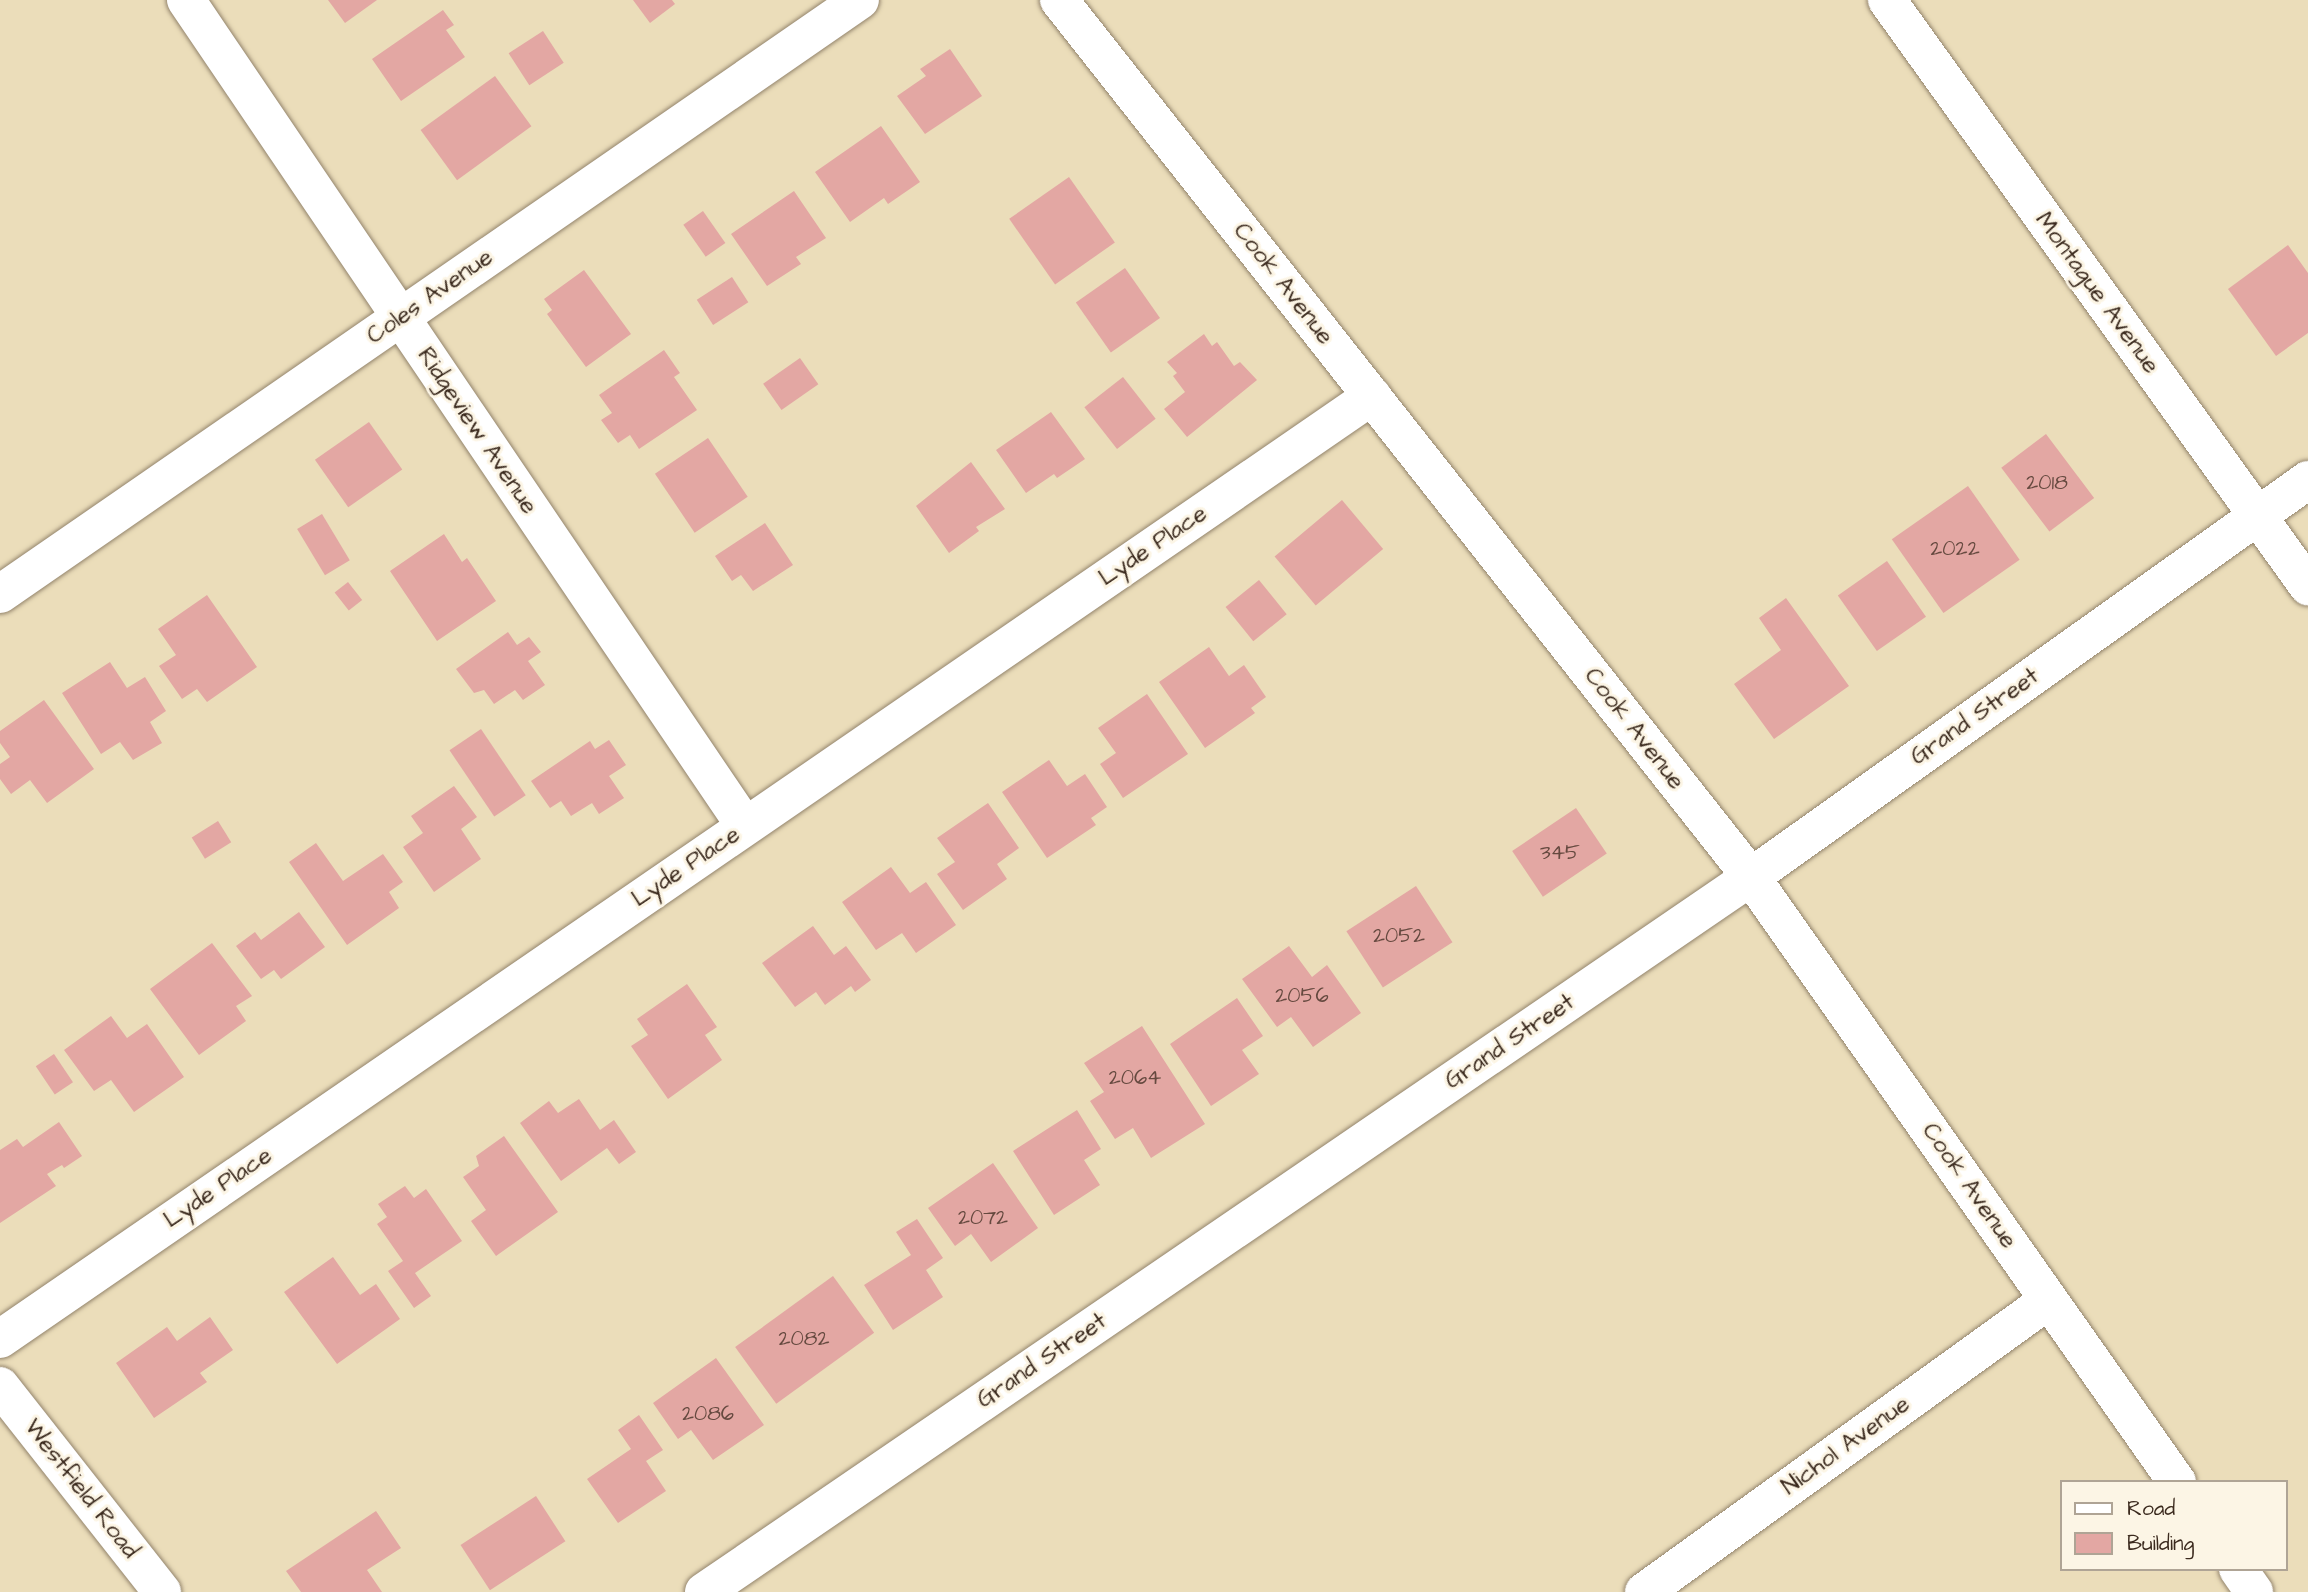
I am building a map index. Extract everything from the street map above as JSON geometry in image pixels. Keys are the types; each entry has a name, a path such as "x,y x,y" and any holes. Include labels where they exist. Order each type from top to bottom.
{"street":[{"name":"Ridgeview Avenue","path":"186,0 745,826"},
{"name":"Coles Avenue","path":"0,594 860,0"},
{"name":"Cook Avenue","path":"1059,0 1751,877 2176,1480"},
{"name":"Montague Avenue","path":"1887,0 2308,586"},
{"name":"Lyde Place","path":"0,1339 1372,396"},
{"name":"Grand Street","path":"704,1592 1751,877 2308,480"},
{"name":"Nichol Avenue","path":"1644,1592 2049,1300"},
{"name":"Westfield Road","path":"0,1386 162,1592"},
{"path":"2239,1571 2254,1592"}],"building":[{"path":"328,0 377,0 345,23"},
{"path":"633,0 672,0 675,4 650,23"},
{"path":"443,10 454,25 446,30 465,57 401,101 372,59"},
{"path":"543,31 564,63 529,85 509,53"},
{"path":"950,49 982,96 925,134 897,96 926,76 920,69"},
{"path":"495,76 531,126 457,180 421,130"},
{"path":"881,126 920,182 888,204 884,198 850,222 815,172"},
{"path":"1069,177 1115,243 1055,284 1009,219"},
{"path":"794,191 826,238 796,257 801,264 767,286 731,234"},
{"path":"703,211 725,243 706,257 683,225"},
{"path":"2288,245 2308,273 2308,333 2276,356 2228,289"},
{"path":"1125,268 1160,318 1111,352 1076,302"},
{"path":"584,270 631,334 586,367 547,314 552,310 544,299"},
{"path":"732,277 748,302 713,325 697,300"},
{"path":"1204,334 1212,346 1217,342 1234,366 1240,362 1257,380 1187,437 1164,409 1185,392 1173,376 1177,373 1167,362"},
{"path":"664,350 680,373 674,377 697,410 639,449 630,435 618,443 601,420 612,413 599,395"},
{"path":"800,358 818,384 781,410 763,384"},
{"path":"1123,377 1156,419 1117,449 1084,407"},
{"path":"1051,412 1085,459 1057,478 1054,474 1026,493 996,450"},
{"path":"369,422 402,470 348,507 315,460"},
{"path":"2046,434 2094,498 2049,532 2001,468"},
{"path":"708,438 748,497 695,533 655,474"},
{"path":"971,462 1005,509 976,527 979,531 949,553 916,506"},
{"path":"1968,486 2020,560 1943,613 1892,539"},
{"path":"1342,500 1383,549 1316,606 1275,557"},
{"path":"322,514 350,560 325,575 297,529"},
{"path":"765,523 793,565 753,591 741,575 732,581 715,556"},
{"path":"444,534 462,562 467,558 496,601 437,641 390,571"},
{"path":"1887,561 1926,617 1877,651 1838,595"},
{"path":"1259,580 1287,614 1253,641 1226,607"},
{"path":"348,582 362,600 349,611 335,592"},
{"path":"207,595 257,667 207,702 197,689 182,699 159,666 176,655 158,629"},
{"path":"1786,598 1849,686 1774,739 1734,684 1781,650 1759,618"},
{"path":"508,632 517,645 529,637 541,652 528,661 545,685 523,700 515,690 494,704 484,690 474,693 456,669"},
{"path":"1209,647 1229,676 1244,665 1266,697 1251,708 1255,713 1205,748 1159,682"},
{"path":"110,662 127,688 145,677 166,711 150,722 162,743 133,760 120,742 101,754 62,693"},
{"path":"1147,694 1188,754 1123,798 1100,764 1116,753 1098,728"},
{"path":"44,700 94,769 47,803 30,780 11,794 0,779 0,764 10,757 0,743 0,731"},
{"path":"481,729 526,795 494,817 449,750"},
{"path":"609,740 626,765 609,776 624,798 599,814 592,803 571,816 561,801 550,808 531,781 590,741 595,749"},
{"path":"1049,760 1067,786 1085,774 1107,807 1091,818 1096,825 1047,858 1002,792"},
{"path":"454,786 477,817 461,829 481,859 434,892 403,847 423,833 411,816"},
{"path":"988,803 1019,848 997,864 1007,879 963,910 937,874 955,862 937,838"},
{"path":"1576,808 1607,854 1543,897 1512,851"},
{"path":"218,821 231,842 205,859 192,837"},
{"path":"316,843 343,881 383,854 403,882 389,892 399,908 347,945 289,862"},
{"path":"891,867 910,893 926,882 956,925 916,953 902,933 876,950 842,902"},
{"path":"1416,886 1452,942 1383,987 1346,931"},
{"path":"299,912 325,947 281,979 274,970 261,979 236,946 255,932 261,940"},
{"path":"813,926 834,955 846,946 871,980 855,992 851,986 825,1005 816,992 795,1007 762,963"},
{"path":"212,943 252,996 236,1006 246,1021 199,1055 150,989"},
{"path":"1289,946 1312,977 1327,965 1361,1013 1313,1047 1291,1017 1277,1027 1242,979"},
{"path":"687,984 717,1027 705,1035 722,1060 668,1099 631,1046 648,1035 637,1019"},
{"path":"1237,998 1263,1036 1242,1050 1259,1074 1211,1106 1170,1044"},
{"path":"111,1016 127,1038 147,1024 184,1077 134,1112 111,1080 94,1091 64,1050"},
{"path":"1142,1026 1205,1124 1151,1158 1133,1128 1115,1139 1090,1101 1104,1092 1084,1063"},
{"path":"54,1054 73,1082 55,1094 36,1066"},
{"path":"579,1099 600,1130 614,1120 636,1152 619,1164 607,1148 561,1181 520,1123 549,1101 558,1113"},
{"path":"1077,1110 1101,1149 1084,1160 1100,1185 1054,1215 1013,1151"},
{"path":"59,1122 82,1156 64,1168 62,1165 47,1174 56,1186 0,1223 0,1150 17,1139 23,1147"},
{"path":"504,1136 558,1212 496,1256 471,1221 486,1210 463,1177 479,1166 476,1156"},
{"path":"993,1163 1038,1228 991,1262 971,1234 955,1246 928,1208"},
{"path":"405,1186 414,1198 426,1189 462,1241 415,1273 431,1296 414,1308 388,1271 403,1261 377,1224 387,1217 378,1204"},
{"path":"917,1219 943,1258 926,1270 943,1297 893,1330 864,1285 911,1255 896,1232"},
{"path":"333,1257 360,1295 376,1284 400,1319 337,1364 284,1292"},
{"path":"833,1276 874,1333 776,1404 735,1347"},
{"path":"210,1317 233,1350 200,1373 207,1382 154,1418 116,1363 167,1327 177,1341"},
{"path":"716,1358 764,1425 713,1460 691,1430 678,1439 653,1403"},
{"path":"639,1415 663,1450 646,1461 666,1491 618,1523 587,1479 631,1449 618,1430"},
{"path":"536,1496 565,1541 490,1590 461,1545"},
{"path":"376,1511 401,1548 367,1570 382,1592 301,1592 286,1571"}]}
